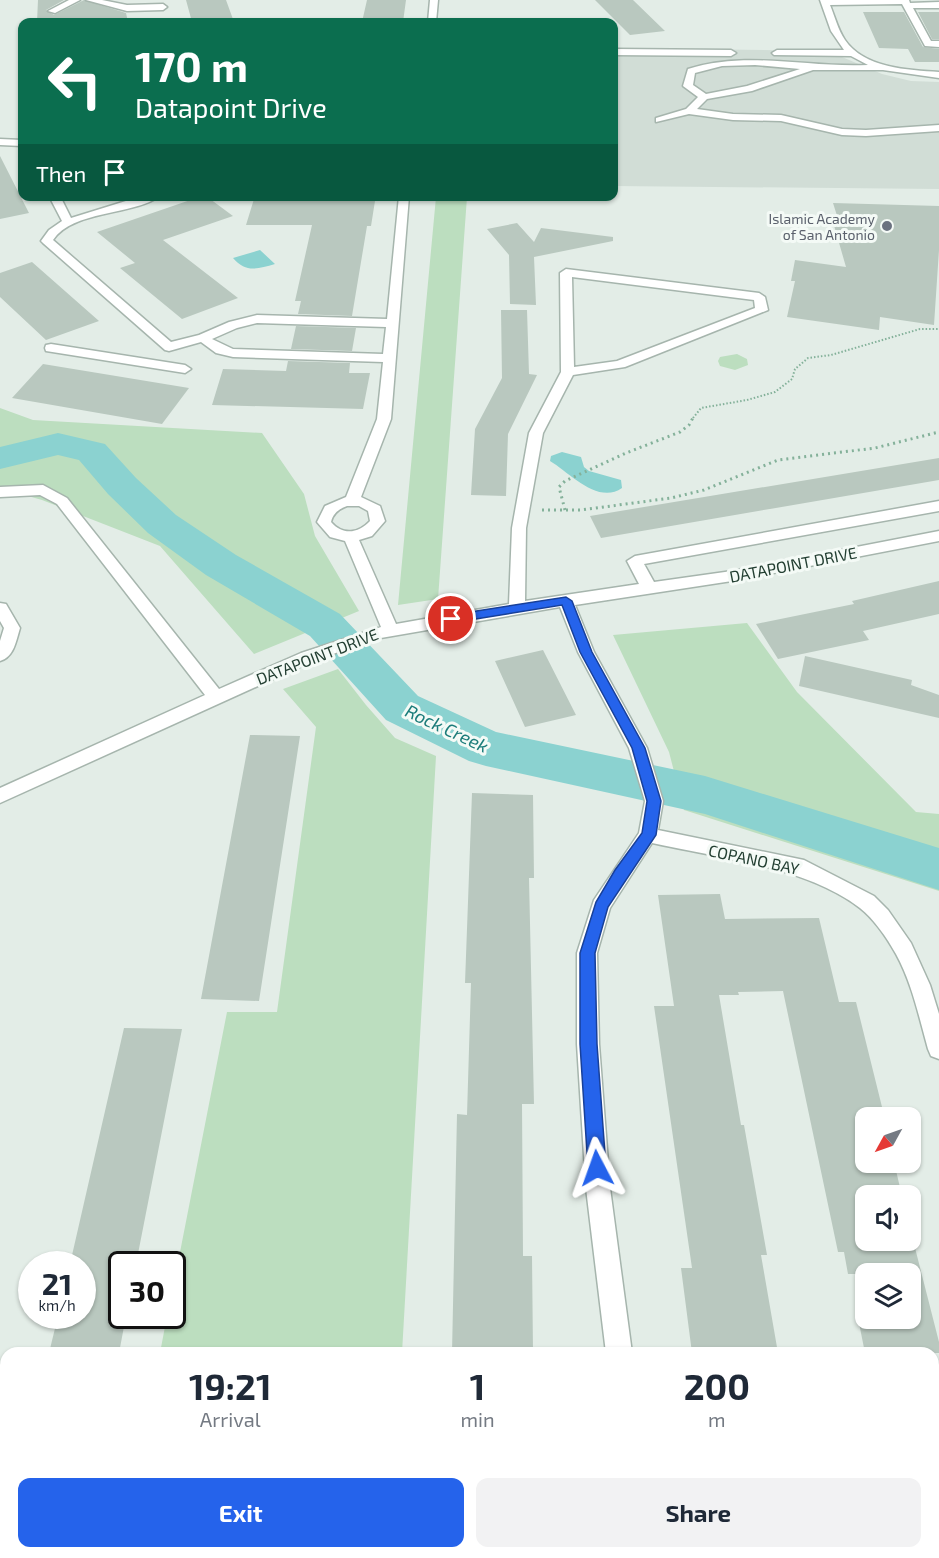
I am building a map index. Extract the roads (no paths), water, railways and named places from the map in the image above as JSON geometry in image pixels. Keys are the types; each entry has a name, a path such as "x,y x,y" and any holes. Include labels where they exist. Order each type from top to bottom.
{"street":[{"path":"52,11 76,0"},
{"path":"90,0 127,8 164,8"},
{"path":"432,18 434,0"},
{"path":"939,5 906,2 824,1 844,46 853,53 885,67 939,75"},
{"path":"906,2 928,44 939,44"},
{"path":"618,52 853,53"},
{"path":"704,97 688,86 691,71 703,66 743,63 813,68 885,67"},
{"path":"689,111 704,97 749,89 813,68"},
{"path":"660,120 689,111 733,117 781,118 842,132 866,134 939,128"},
{"path":"0,142 18,143"},
{"path":"57,201 68,222"},
{"path":"138,201 68,222 53,232 47,241 169,346"},
{"path":"352,501 384,418 404,201"},
{"path":"517,609 519,528 536,433 568,372 566,273 759,297 762,310 620,364 568,372"},
{"path":"156,364 169,346 203,338 233,325 257,319 392,323"},
{"path":"203,338 221,350 233,353 389,358"},
{"path":"51,348 186,369"},
{"path":"0,492 43,490 62,501 216,697"},
{"path":"352,501 362,502 375,509 378,521 368,532 350,536 333,532 324,522 325,516 335,505 352,501"},
{"path":"649,588 635,561 752,542 939,506"},
{"path":"350,536 382,632"},
{"name":"DATAPOINT DRIVE","path":"0,796 307,657 382,632 732,576 772,567 936,540"},
{"path":"752,542 772,567"},
{"path":"566,601 586,652 638,748 646,768 654,801 648,835 620,874 601,906 587,953 588,1044 598,1188 618,1347"},
{"path":"0,608 12,628 6,648 0,655"},
{"name":"COPANO BAY","path":"648,835 804,868 840,885 867,902 881,916 904,949 920,984 939,1049"}],"water":[{"path":"260,250 275,264 247,268 233,258"},
{"path":"562,452 581,457 584,467 589,471 621,480 622,488 603,493 584,485 550,461 551,456"}],"waterway":[{"name":"Rock Creek","path":"0,458 58,444 92,452 122,486 162,524 221,565 325,625 402,708 486,748 705,795 939,869"}],"place":[{"name":"Islamic Academy of San Antonio","path":"887,226"}]}
